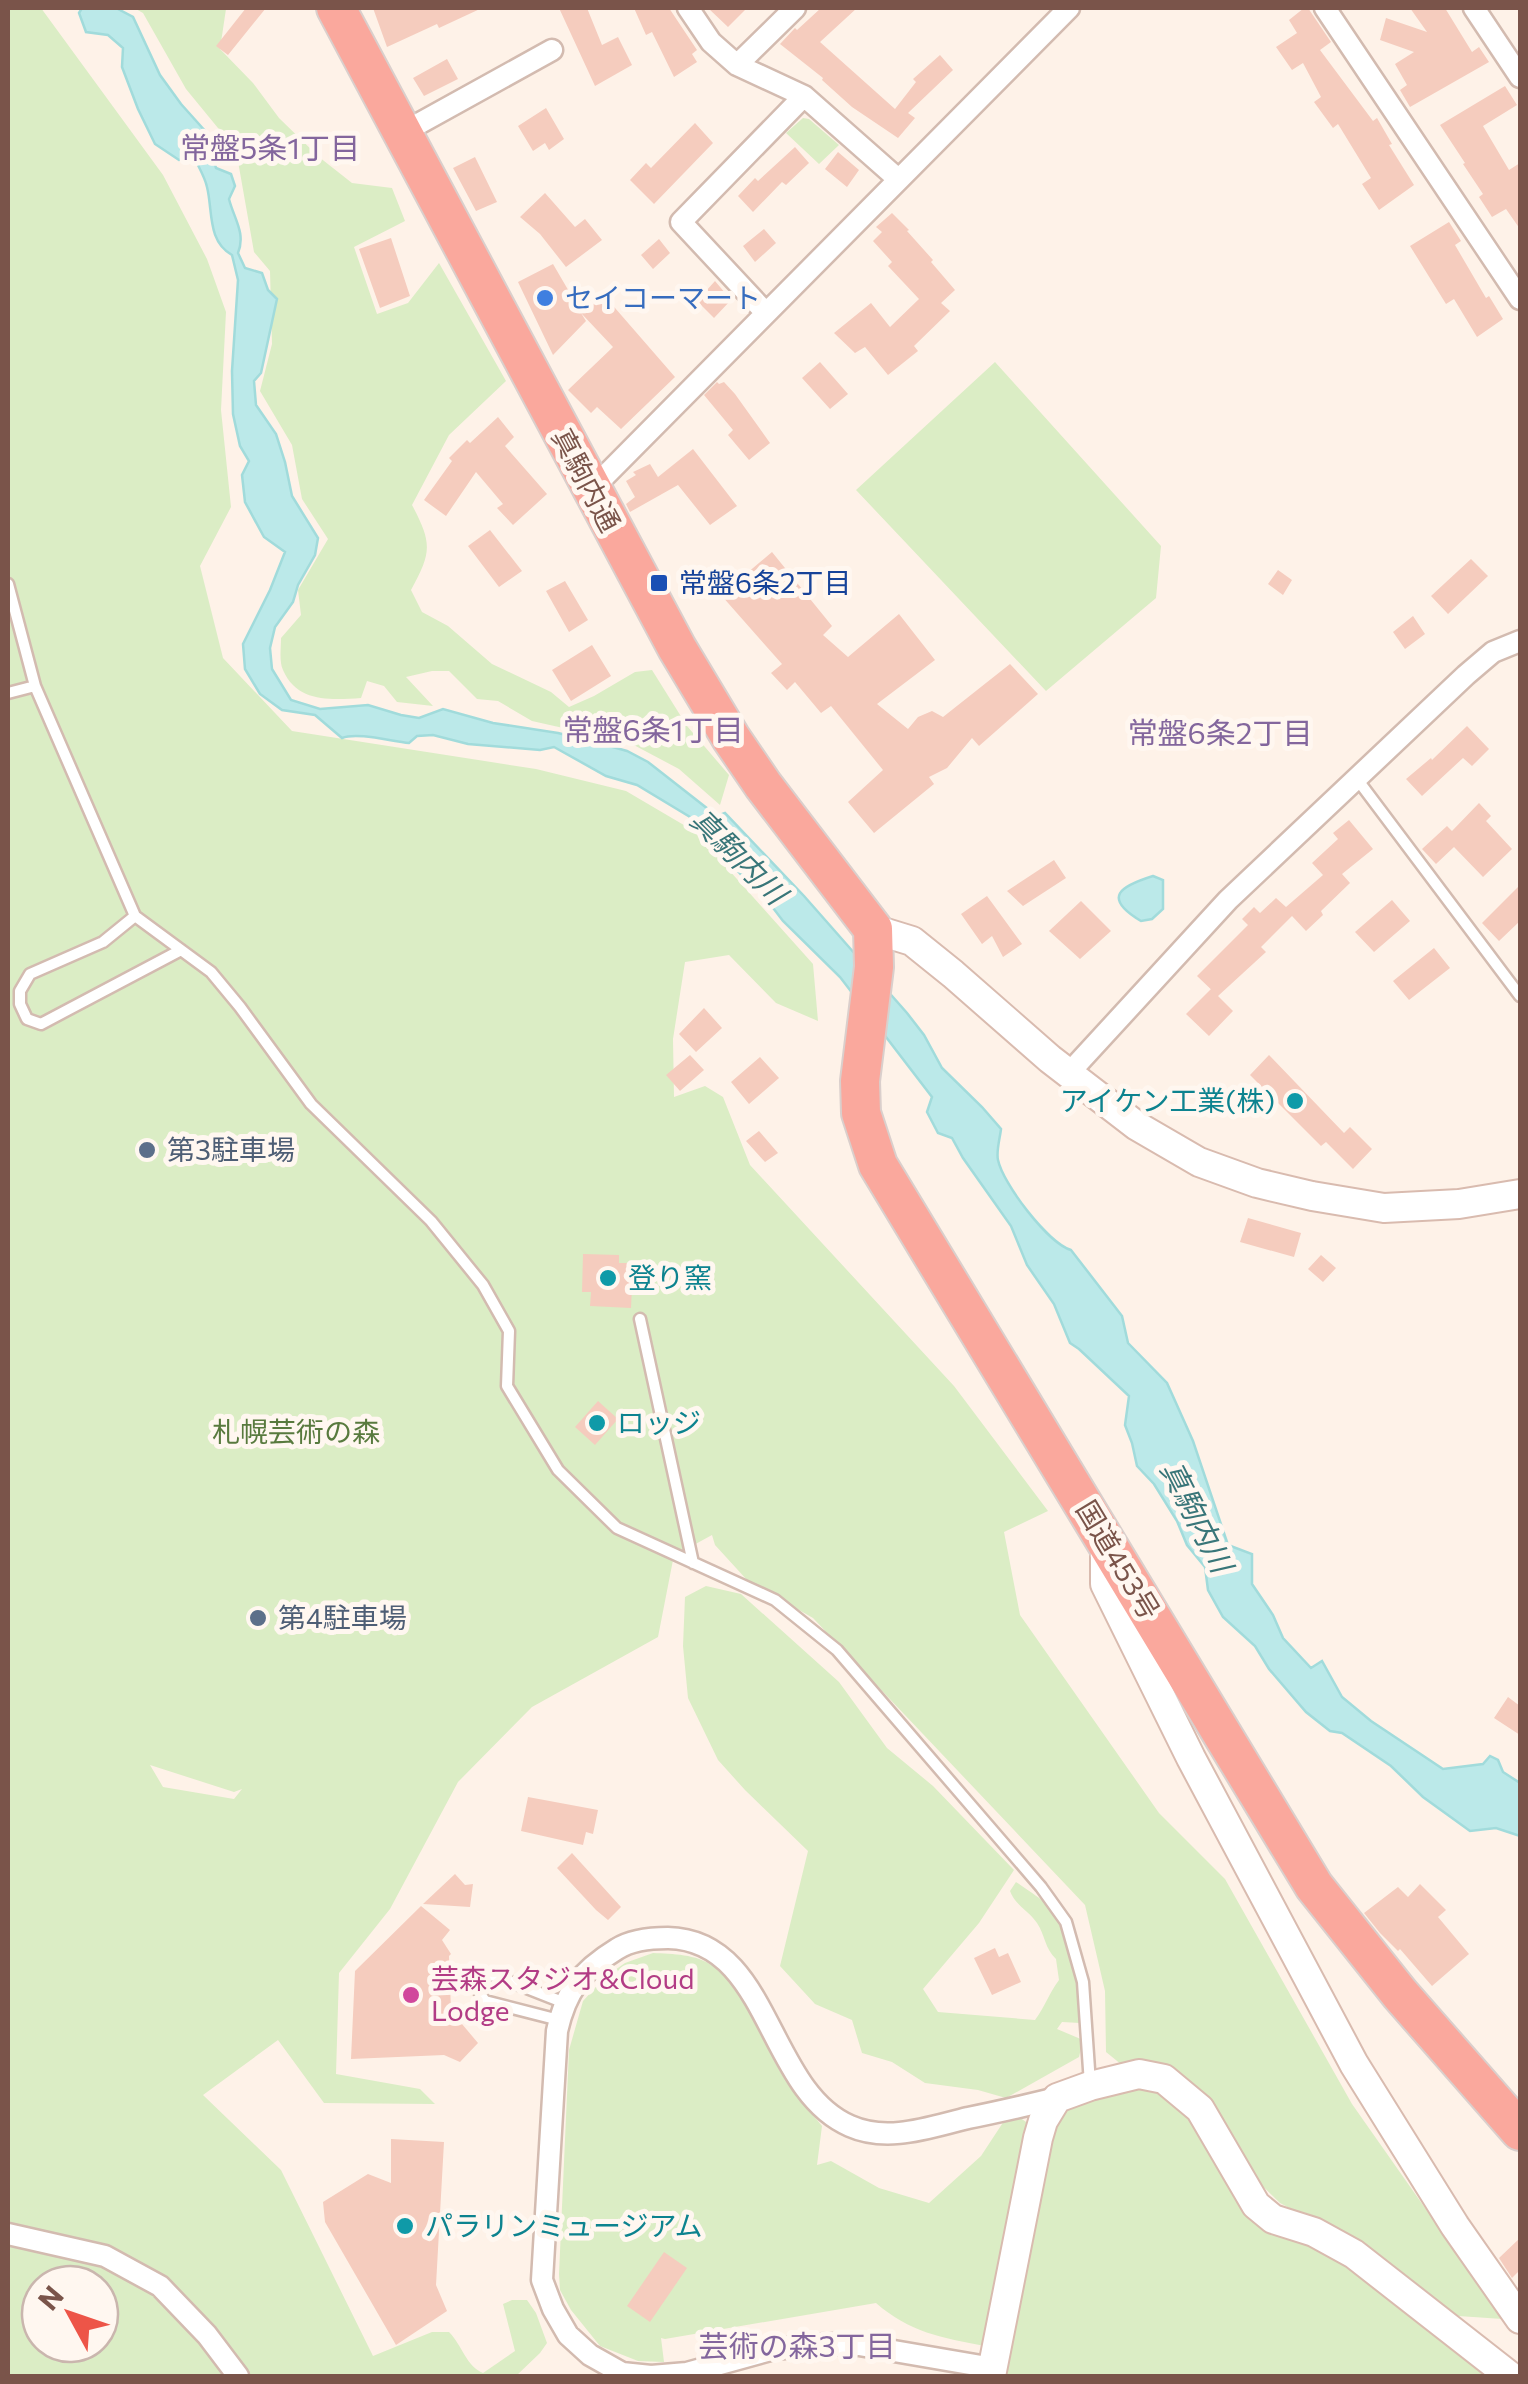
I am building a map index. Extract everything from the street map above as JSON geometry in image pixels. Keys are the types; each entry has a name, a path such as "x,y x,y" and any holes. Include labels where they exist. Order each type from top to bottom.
{"highway":[{"name":"真駒内通","path":"336,8 677,648 731,738 874,948"},
{"name":"国道453号","path":"874,948 860,1113 878,1166 1314,1886 1400,1994 1520,2131"}],"street":[{"path":"688,8 711,42 737,65 804,96 898,180"},
{"path":"737,65 796,8"},
{"path":"591,490 1068,8"},
{"path":"1325,8 1520,299"},
{"path":"1474,8 1520,77"},
{"path":"402,132 552,50"},
{"path":"765,312 681,222 804,96"},
{"path":"1069,1073 1228,900 1466,675 1493,652 1520,641"},
{"path":"874,948 912,941 1138,1126 1200,1162 1312,1196 1384,1208 1459,1204 1520,1194"},
{"path":"1104,1538 1105,1584 1191,1758 1354,2064 1454,2226 1520,2319"},
{"path":"1057,2098 1038,2138 992,2372 860,2345 827,2344 774,2349 688,2372 651,2376 622,2372 590,2356 568,2335 553,2309 542,2280 557,2032 562,2012 570,1991 590,1967 621,1946 651,1938 677,1938 705,1948 730,1965 748,1986 801,2084 820,2108 847,2126 868,2132 908,2132 1057,2098 1139,2074 1164,2079 1200,2109 1256,2205 1273,2219 1314,2232 1354,2254 1510,2376"},
{"path":"8,2234 105,2256 160,2286 207,2335 238,2376"}],"lane":[{"path":"8,584 35,686 134,916 211,972 311,1104 431,1222 482,1285 509,1331 507,1386 558,1470 617,1528 774,1600 837,1650 1041,1887 1066,1922 1082,1982 1090,2086"},
{"path":"8,693 35,686"},
{"path":"1357,779 1520,996"},
{"path":"134,916 102,942 30,974 20,991 20,1004 28,1018 40,1024 181,950"},
{"path":"640,1319 693,1564"},
{"path":"485,1975 496,1976 562,2012 485,2000 480,1994 480,1980 485,1975"}],"green space":[{"name":"札幌芸術の森","path":"8,8 41,8 163,175 207,259 226,312 221,410 231,507 200,566 223,658 292,731 536,769 626,791 694,831 813,964 818,1021 776,1003 729,955 685,962 673,1039 674,1097 705,1086 723,1097 750,1165 954,1386 1048,1511 1004,1532 1020,1615 1159,1813 1225,1879 1352,2104 1503,2319 1458,2316 1329,2229 1280,2203 1244,2168 1199,2100 1122,2065 1106,2052 1105,1991 1085,1905 813,1618 747,1580 715,1545 712,1535 670,1558 673,1560 658,1637 532,1707 458,1782 390,1909 339,1973 336,2074 420,2089 435,2104 324,2103 278,2040 203,2095 281,2170 373,2356 432,2332 449,2332 472,2365 483,2373 515,2351 503,2304 527,2300 547,2343 516,2376 8,2376","holes":["150,1765 234,1792 242,1789 234,1799 163,1787"]},
{"path":"134,8 226,9 220,49 279,118 352,183 392,188 405,221 354,247 377,314 408,303 439,263 506,381 449,435 412,505 427,548 411,590 422,612 448,626 492,664 551,692 569,707 635,672 652,670 687,726 729,775 720,805 679,769 630,743 532,721 498,701 477,699 449,671 406,677 433,706 397,702 384,686 367,681 361,698 339,699 306,694 289,681 281,663 281,638 301,615 298,590 328,539 302,499 292,445 260,391 272,344 270,271 254,252 236,150 186,89 143,13"},
{"path":"803,118 839,145 819,164 786,133"},
{"path":"995,362 1161,546 1156,598 1046,691 856,490"},
{"path":"706,1586 741,1594 839,1682 887,1748 933,1786 1014,1870 979,1923 923,1989 938,2012 1035,2020 1042,2010 1059,1980 1056,1959 1037,1923 1012,1896 1010,1891 1016,1882 1054,1911 1067,1933 1081,2014 1080,2023 1062,2022 1057,2029 1083,2040 1079,2057 1006,2098 925,2083 892,2062 862,2053 852,2020 815,2004 780,1966 808,1851 718,1760 688,1698 683,1646 685,1597"},
{"path":"653,1953 699,1959 726,1977 746,2005 788,2084 822,2126 817,2165 831,2161 879,2188 929,2203 981,2156 1004,2121 1019,2117 1029,2124 985,2346 914,2327 876,2303 661,2338 664,2362 638,2361 600,2346 560,2290 569,2050 583,2001 605,1977 625,1963"},
{"path":"1140,2084 1172,2095 1195,2119 1237,2201 1275,2232 1315,2241 1501,2376 1001,2376 1057,2111"}],"water":[{"name":"真駒内川","path":"82,8 116,8 133,17 160,75 207,133 216,168 231,174 235,186 229,199 240,232 238,253 245,268 262,273 268,290 277,299 261,373 254,381 256,405 276,434 292,496 318,538 315,555 293,602 275,627 270,648 272,669 291,700 320,709 368,705 419,718 443,709 602,744 648,762 717,816 725,813 907,1013 942,1068 1001,1129 998,1160 1017,1197 1039,1225 1071,1250 1122,1316 1128,1343 1167,1383 1193,1441 1228,1545 1252,1554 1252,1584 1283,1638 1311,1668 1322,1661 1342,1697 1371,1721 1443,1769 1483,1764 1490,1756 1498,1760 1503,1772 1520,1783 1520,1836 1496,1828 1470,1831 1423,1797 1391,1766 1342,1733 1330,1731 1306,1712 1255,1646 1223,1617 1208,1590 1205,1567 1187,1545 1154,1484 1137,1466 1125,1425 1129,1396 1070,1343 1054,1304 1027,1265 1011,1226 952,1138 938,1133 927,1112 932,1097 840,977 783,921 690,817 637,785 606,776 554,747 540,750 468,744 433,735 417,736 409,743 365,736 342,738 315,715 282,710 260,694 245,669 243,644 285,552 264,537 245,502 242,475 249,461 240,446 233,414 238,280 232,255 218,242 206,183 194,157 179,160 155,144 122,67 123,48 108,35 86,32 79,13"},
{"path":"1153,876 1163,880 1163,909 1152,919 1141,921 1122,905 1120,893"}],"building":[{"path":"246,8 266,8 228,55 216,46"},
{"path":"373,8 482,8 387,47"},
{"path":"559,8 587,8 602,45 618,37 632,65 595,86"},
{"path":"634,8 669,8 697,50 692,54 697,62 674,77 652,32 646,35"},
{"path":"708,8 747,8 728,27"},
{"path":"821,8 857,8 820,42 895,109 916,82 913,79 940,55 953,70 908,113 915,118 898,138 852,107 780,44"},
{"path":"1308,8 1331,42 1320,50 1373,121 1377,118 1414,185 1379,210 1362,184 1371,178 1338,124 1333,128 1314,102 1321,97 1303,63 1292,70 1276,47 1297,33 1289,20"},
{"path":"1410,8 1445,8 1472,52 1479,47 1489,62 1410,107 1400,90 1407,85 1395,64 1414,52 1380,40 1386,18 1427,32"},
{"path":"447,59 458,79 424,96 413,78"},
{"path":"1505,86 1517,105 1483,126 1509,170 1520,163 1520,229 1506,209 1492,217 1479,197 1483,194 1440,125"},
{"path":"546,108 564,139 549,150 545,143 533,151 518,126"},
{"path":"695,123 713,143 654,204 630,180 646,163 651,168"},
{"path":"795,147 809,163 786,185 782,182 753,212 738,196"},
{"path":"838,152 859,170 847,187 825,169"},
{"path":"475,157 497,202 476,211 453,168"},
{"path":"545,193 575,227 585,219 602,240 566,267 540,234 520,217"},
{"path":"892,213 955,290 941,303 950,311 914,346 918,351 888,375 865,347 855,353 834,333 871,303 890,327 919,299 888,266 892,262 873,241 882,232 876,227"},
{"path":"1449,222 1461,241 1455,245 1503,319 1477,337 1454,299 1446,304 1410,246"},
{"path":"764,229 776,243 755,262 743,246"},
{"path":"391,238 410,296 380,308 359,249"},
{"path":"659,239 670,253 653,269 641,255"},
{"path":"553,264 581,312 602,293 675,377 621,429 597,407 591,413 568,390 613,347 581,313 586,321 553,355 518,282"},
{"path":"715,281 731,300 714,318 697,301"},
{"path":"820,362 848,394 830,409 802,378"},
{"path":"717,382 724,382 735,394 770,443 749,460 728,435 733,430 704,395"},
{"path":"498,417 514,437 505,446 547,494 513,525 497,508 503,504 476,472 446,516 424,500 452,461 449,458"},
{"path":"693,449 737,506 710,525 678,485 630,512 626,504 635,497 626,481 636,475 633,472 650,464 658,477"},
{"path":"490,530 522,571 499,587 468,546"},
{"path":"772,552 832,626 823,635 848,657 899,614 935,660 877,704 908,729 918,717 932,711 943,717 1010,664 1038,694 979,746 972,738 947,768 929,777 934,784 874,833 848,802 883,770 831,706 821,713 795,682 787,690 771,673 782,664 721,595"},
{"path":"1471,559 1488,576 1448,614 1431,596"},
{"path":"1278,570 1292,580 1283,595 1268,584"},
{"path":"565,581 588,620 569,632 546,591"},
{"path":"1413,616 1425,634 1405,649 1393,632"},
{"path":"592,645 611,676 571,701 552,670"},
{"path":"1467,726 1489,749 1472,766 1463,758 1422,796 1406,779"},
{"path":"1479,803 1491,816 1486,821 1512,849 1483,877 1454,847 1436,864 1422,849 1447,826 1452,831"},
{"path":"1349,820 1373,849 1342,874 1350,883 1306,931 1292,916 1261,947 1266,952 1218,996 1197,976 1248,925 1242,919 1254,907 1260,913 1276,898 1286,907 1323,875 1312,863 1338,839 1333,833"},
{"path":"1054,860 1066,878 1023,906 1007,891"},
{"path":"1520,885 1520,921 1499,941 1482,923"},
{"path":"987,896 1022,944 1003,957 992,936 982,944 961,914"},
{"path":"1392,900 1410,921 1374,952 1355,932"},
{"path":"1081,901 1111,931 1080,959 1049,931"},
{"path":"1434,948 1450,968 1409,1000 1393,981"},
{"path":"1211,989 1233,1011 1209,1036 1186,1014"},
{"path":"704,1008 722,1028 696,1052 679,1034"},
{"path":"690,1055 704,1070 680,1091 666,1075"},
{"name":"アイケン工業(株)","path":"1269,1055 1344,1133 1350,1127 1372,1149 1353,1169 1326,1142 1321,1146 1250,1075"},
{"path":"760,1057 779,1078 749,1104 731,1082"},
{"path":"759,1131 778,1153 765,1162 746,1141"},
{"path":"1248,1218 1301,1233 1294,1257 1240,1242"},
{"name":"登り窯","path":"583,1254 619,1255 619,1263 633,1263 631,1308 590,1306 591,1292 582,1292"},
{"path":"1321,1255 1336,1268 1323,1282 1308,1269"},
{"name":"ロッジ","path":"598,1401 618,1419 595,1445 575,1427"},
{"path":"1508,1697 1520,1706 1520,1735 1494,1718"},
{"path":"528,1797 598,1810 593,1834 586,1832 583,1845 521,1831"},
{"path":"572,1853 621,1907 608,1920 557,1868"},
{"path":"455,1874 465,1885 473,1884 470,1907 423,1904"},
{"path":"1420,1884 1446,1910 1438,1917 1469,1954 1432,1986 1364,1913 1398,1887 1408,1897"},
{"path":"421,1906 450,1930 442,1940 451,1954 451,2011 478,2043 460,2062 444,2055 351,2059 355,1971"},
{"path":"995,1948 999,1957 1008,1953 1021,1982 992,1995 974,1958"},
{"path":"391,2139 444,2142 436,2285 447,2311 396,2345 325,2222 323,2202 368,2174 391,2183"},
{"path":"1520,2238 1520,2270 1512,2278 1499,2258"},
{"path":"664,2252 687,2268 650,2322 627,2306"}],"place":[{"name":"セイコーマート","path":"545,298"},
{"name":"常盤6条2丁目","path":"659,583"},
{"name":"アイケン工業(株)","path":"1295,1101"},
{"name":"第3駐車場","path":"147,1150"},
{"name":"登り窯","path":"608,1278"},
{"name":"ロッジ","path":"597,1423"},
{"name":"第4駐車場","path":"258,1618"},
{"name":"芸森スタジオ&Cloud Lodge","path":"411,1995"},
{"name":"パラリンミュージアム","path":"405,2226"}],"district":[{"name":"常盤5条1丁目","path":"270,149"},
{"name":"常盤6条1丁目","path":"653,731"},
{"name":"常盤6条2丁目","path":"1220,734"},
{"name":"芸術の森3丁目","path":"797,2347"}]}
